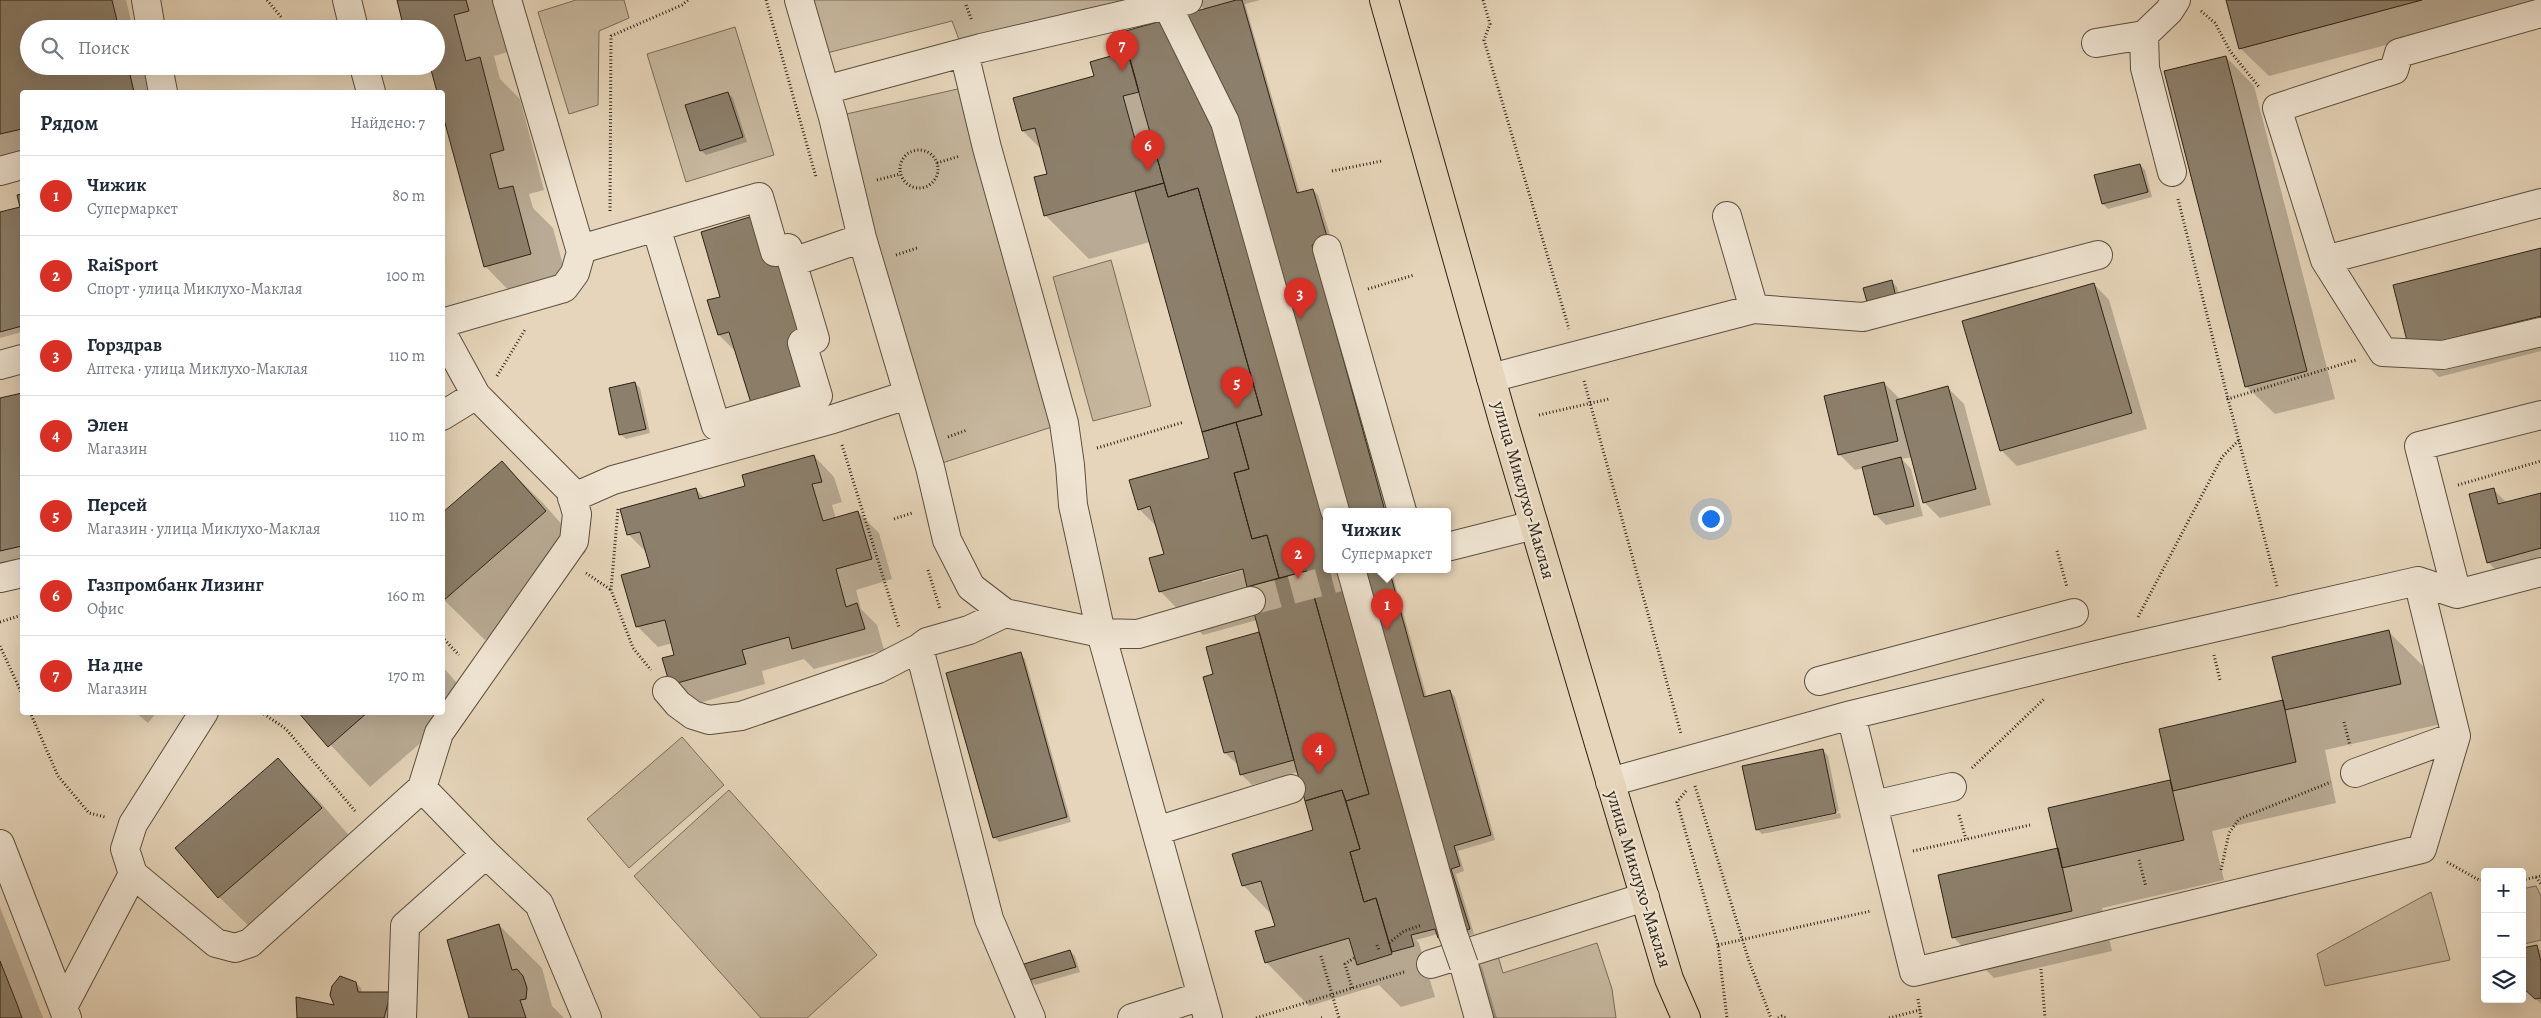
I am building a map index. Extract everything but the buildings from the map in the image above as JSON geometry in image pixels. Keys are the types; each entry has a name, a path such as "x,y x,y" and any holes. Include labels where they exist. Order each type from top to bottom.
{"main road":[{"name":"улица Миклухо-Маклая","path":"1384,0 1491,378 1610,782 1669,979 1686,1018"},
{"name":"улица Миклухо-Маклая","path":"1669,979 1670,1018"}],"lane":[{"path":"146,0 149,20"},
{"path":"347,0 352,20"},
{"path":"445,321 564,288 575,272 581,250 506,0"},
{"path":"799,0 825,90 862,238 907,395 930,467 947,540 971,586 1005,613 1101,634 1138,634 1251,602"},
{"path":"825,90 1127,7 1178,2 1225,122 1333,508"},
{"path":"2096,43 2144,35 2169,10 2185,3"},
{"path":"2541,13 2399,53 2394,70 2277,108 2325,260 2383,352 2443,355 2541,332"},
{"path":"2144,35 2145,68 2172,172"},
{"path":"964,53 987,148 1064,424 1070,464 1073,505 1101,634 1205,1007 1145,1016"},
{"path":"160,75 163,90"},
{"path":"366,75 370,90"},
{"path":"0,171 20,166"},
{"path":"581,250 656,227 759,197 775,252 788,248 815,339 802,343 818,396 716,426 656,227"},
{"path":"2325,260 2541,203"},
{"path":"1727,216 1754,309"},
{"path":"792,262 862,238"},
{"path":"1327,249 1401,508"},
{"path":"1491,378 1754,309 1863,317 2098,255"},
{"path":"202,715 133,824 125,849 133,874 216,943 235,948 250,943 422,788 439,733 574,541 577,514 570,490 476,394 445,338"},
{"path":"0,365 20,360"},
{"path":"445,414 476,394"},
{"path":"572,498 619,479 833,419 907,395"},
{"path":"2457,594 2419,446 2541,415"},
{"path":"1451,546 1534,524"},
{"path":"1610,782 1852,715 2121,649 2418,581 2457,594 2541,572"},
{"path":"0,578 20,573"},
{"path":"1352,573 1453,934 1479,1018"},
{"path":"1852,715 1888,857 1914,972 2422,849 2456,736 2418,581"},
{"path":"667,691 678,704 693,715 709,720 741,716 878,669 927,642 969,630 1005,613"},
{"path":"1819,682 2074,613"},
{"path":"913,651 989,919 1031,1018"},
{"path":"2355,773 2456,736"},
{"path":"1874,805 1952,787"},
{"path":"422,788 486,854 539,904 587,1018"},
{"path":"1156,831 1291,789"},
{"path":"0,844 65,1012"},
{"path":"402,1018 405,926 486,854"},
{"path":"65,1012 133,874"},
{"path":"1431,964 1645,897"}],"path":[{"path":"268,0 282,18"},
{"path":"609,241 611,36 682,5 688,0"},
{"path":"1483,0 1490,24 1484,40 1591,403 1696,787 1742,940 1771,1018"},
{"path":"2185,3 2215,23 2230,51 2277,108"},
{"path":"913,150 928,152 937,163 936,178 924,187 909,185 900,174 902,159 913,150"},
{"path":"1332,171 1382,161"},
{"path":"2172,172 2228,399 2278,587"},
{"path":"1372,288 1414,275"},
{"path":"476,394 495,380 547,293"},
{"path":"2228,399 2383,352"},
{"path":"1539,415 1609,398"},
{"path":"833,419 913,651"},
{"path":"1093,450 1184,422"},
{"path":"952,436 967,430"},
{"path":"2121,649 2222,457 2239,440"},
{"path":"2455,490 2458,485 2464,482 2541,461"},
{"path":"619,479 611,590 633,648 667,691"},
{"path":"894,519 912,512"},
{"path":"588,574 611,590"},
{"path":"0,622 20,616"},
{"path":"0,646 20,690"},
{"path":"1952,787 2051,692"},
{"path":"31,715 58,776 89,813 133,824"},
{"path":"265,715 286,729 374,832"},
{"path":"2214,900 2229,833 2239,819 2355,773"},
{"path":"1703,785 1684,792 1677,802 1718,945 1727,1018"},
{"path":"1888,857 2030,825"},
{"path":"2422,849 2481,880"},
{"path":"2526,879 2541,876"},
{"path":"2536,877 2541,884"},
{"path":"1718,945 1899,904"},
{"path":"2038,942 2045,1018"},
{"path":"1377,945 1378,950"},
{"path":"1321,956 1339,1018"},
{"path":"1352,988 1345,964 1354,958"},
{"path":"1256,1018 1431,964"},
{"path":"1889,1018 1920,1010"},
{"path":"1778,1018 1782,1016 1786,1018"}],"shaded area":[{"path":"576,0 624,0 629,18 599,31 598,105 569,114 538,12"},
{"path":"799,0 1125,0 1129,14 964,53 952,21 815,56"},
{"path":"735,27 774,155 686,182 647,54"},
{"path":"971,86 1064,423 930,467 833,117"},
{"path":"1111,260 1151,406 1093,421 1053,277"},
{"path":"682,737 724,785 629,868 587,819"},
{"path":"729,790 877,955 807,1018 761,1018 634,876"},
{"path":"2536,886 2541,896 2541,940 2526,944 2526,913 2526,888"},
{"path":"2431,892 2450,960 2325,986 2317,954"},
{"path":"1597,943 1612,989 1616,1018 1494,1018 1477,960 1497,953 1503,973"}],"tunnel":[{"path":"1251,601 1355,573"}],"place":[{"name":"На дне","path":"1122,71"},
{"name":"Газпромбанк Лизинг","path":"1148,171"},
{"name":"Горздрав","path":"1300,319"},
{"name":"Персей","path":"1237,408"},
{"name":"RaiSport","path":"1298,579"},
{"name":"Чижик","path":"1387,630"},
{"name":"Элен","path":"1319,774"}]}
